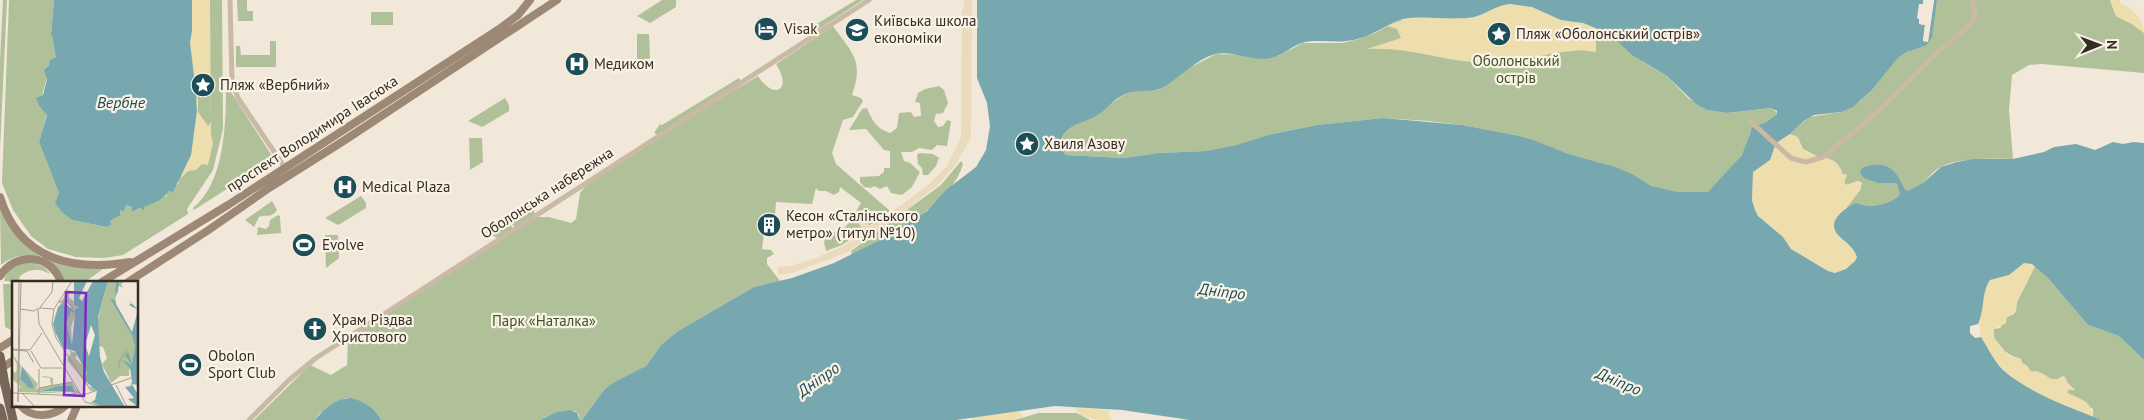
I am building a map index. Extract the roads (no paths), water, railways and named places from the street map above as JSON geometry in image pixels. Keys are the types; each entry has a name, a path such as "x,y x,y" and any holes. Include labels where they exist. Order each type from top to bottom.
{"main road":[{"name":"проспект Володимира Івасюка","path":"104,281 285,168 509,22 518,15 530,0"},
{"name":"проспект Володимира Івасюка","path":"130,281 557,0"},
{"path":"339,132 345,140"},
{"path":"0,197 10,219 24,239 46,255 60,261 91,266 135,262"},
{"path":"193,240 192,231 195,223"},
{"path":"149,252 159,257 162,261"},
{"path":"0,276 10,264 18,260 33,259 49,265 55,270 60,281"},
{"path":"138,281 146,271"},
{"path":"0,348 12,341"},
{"path":"0,356 13,420"},
{"path":"0,369 12,361"},
{"path":"5,384 12,394"},
{"path":"23,408 29,413 41,415 54,413 62,408"},
{"path":"71,420 76,408"}],"street":[{"path":"230,0 232,81 238,98 285,168"},
{"name":"Оболонська набережна","path":"249,420 289,380 316,358 869,0"},
{"path":"1753,123 1785,154 1798,161 1817,160 1829,153 1879,111 1941,49 1964,30 1975,15 1972,0"}],"water":[{"name":"Вербне","path":"54,0 192,0 190,42 197,111 191,155 173,192 169,191 155,203 144,207 144,210 140,208 132,212 132,207 126,205 124,212 120,210 120,215 110,221 112,224 106,227 72,220 62,212 55,203 59,193 39,142 47,115 39,106 36,98 43,95 47,79 44,70 49,66 50,60 56,57 51,35"},
{"name":"Дніпро","path":"977,0 1923,0 1923,4 1920,4 1919,24 1925,25 1923,41 1928,42 1934,0 1937,0 1932,37 1927,45 1907,52 1898,58 1872,90 1853,107 1841,112 1814,115 1776,143 1770,160 1753,172 1752,200 1758,216 1783,237 1791,249 1828,271 1835,273 1846,269 1857,257 1851,247 1835,231 1835,221 1841,212 1855,203 1871,206 1890,202 1900,194 1897,183 1878,183 1864,178 1860,173 1862,168 1884,165 1890,168 1898,176 1905,190 1908,191 1923,183 1941,167 1957,162 1973,159 2013,159 2044,152 2054,147 2076,144 2095,150 2113,142 2123,144 2144,143 2144,360 2119,336 2088,325 2047,277 2032,264 2024,263 2009,275 1990,280 1985,290 1980,319 1978,324 1970,326 1970,333 1975,338 1981,337 2003,370 2025,386 2050,399 2101,420 1190,420 1122,410 1055,406 956,420 582,420 604,390 613,383 646,366 661,345 678,331 754,287 792,278 834,263 884,238 927,211 946,190 976,167 986,150 990,126 987,103 977,78","holes":["1510,4 1532,7 1561,20 1583,23 1610,34 1632,55 1667,76 1696,104 1707,110 1727,113 1771,108 1777,111 1777,114 1767,122 1752,128 1742,155 1708,192 1677,192 1651,186 1632,174 1615,167 1566,153 1515,135 1462,125 1383,118 1317,125 1206,151 1159,153 1124,158 1066,155 1060,147 1061,140 1068,130 1098,115 1119,97 1133,92 1160,89 1208,56 1222,53 1264,59 1271,58 1305,42 1339,42 1361,38 1403,19 1474,17 1500,6"]},
{"path":"350,398 368,405 381,420 315,420 330,405 339,400"},
{"path":"571,410 577,413 580,420 540,420 557,412"}],"place":[{"name":"Visak","path":"766,29"},
{"name":"Київська школа економіки","path":"857,30"},
{"name":"Пляж «Оболонський острів»","path":"1499,34"},
{"name":"Медиком","path":"577,64"},
{"name":"Пляж «Вербний»","path":"203,85"},
{"name":"Хвиля Азову","path":"1027,144"},
{"name":"Medical Plaza","path":"345,187"},
{"name":"Кесон «Сталінського метро» (титул №10)","path":"769,225"},
{"name":"Evolve","path":"304,245"},
{"name":"Храм Різдва Христового","path":"315,329"},
{"name":"Obolon Sport Club","path":"190,365"}],"park label":[{"name":"Оболонський острів","path":"1516,70"},
{"name":"Парк «Наталка»","path":"544,321"}]}
